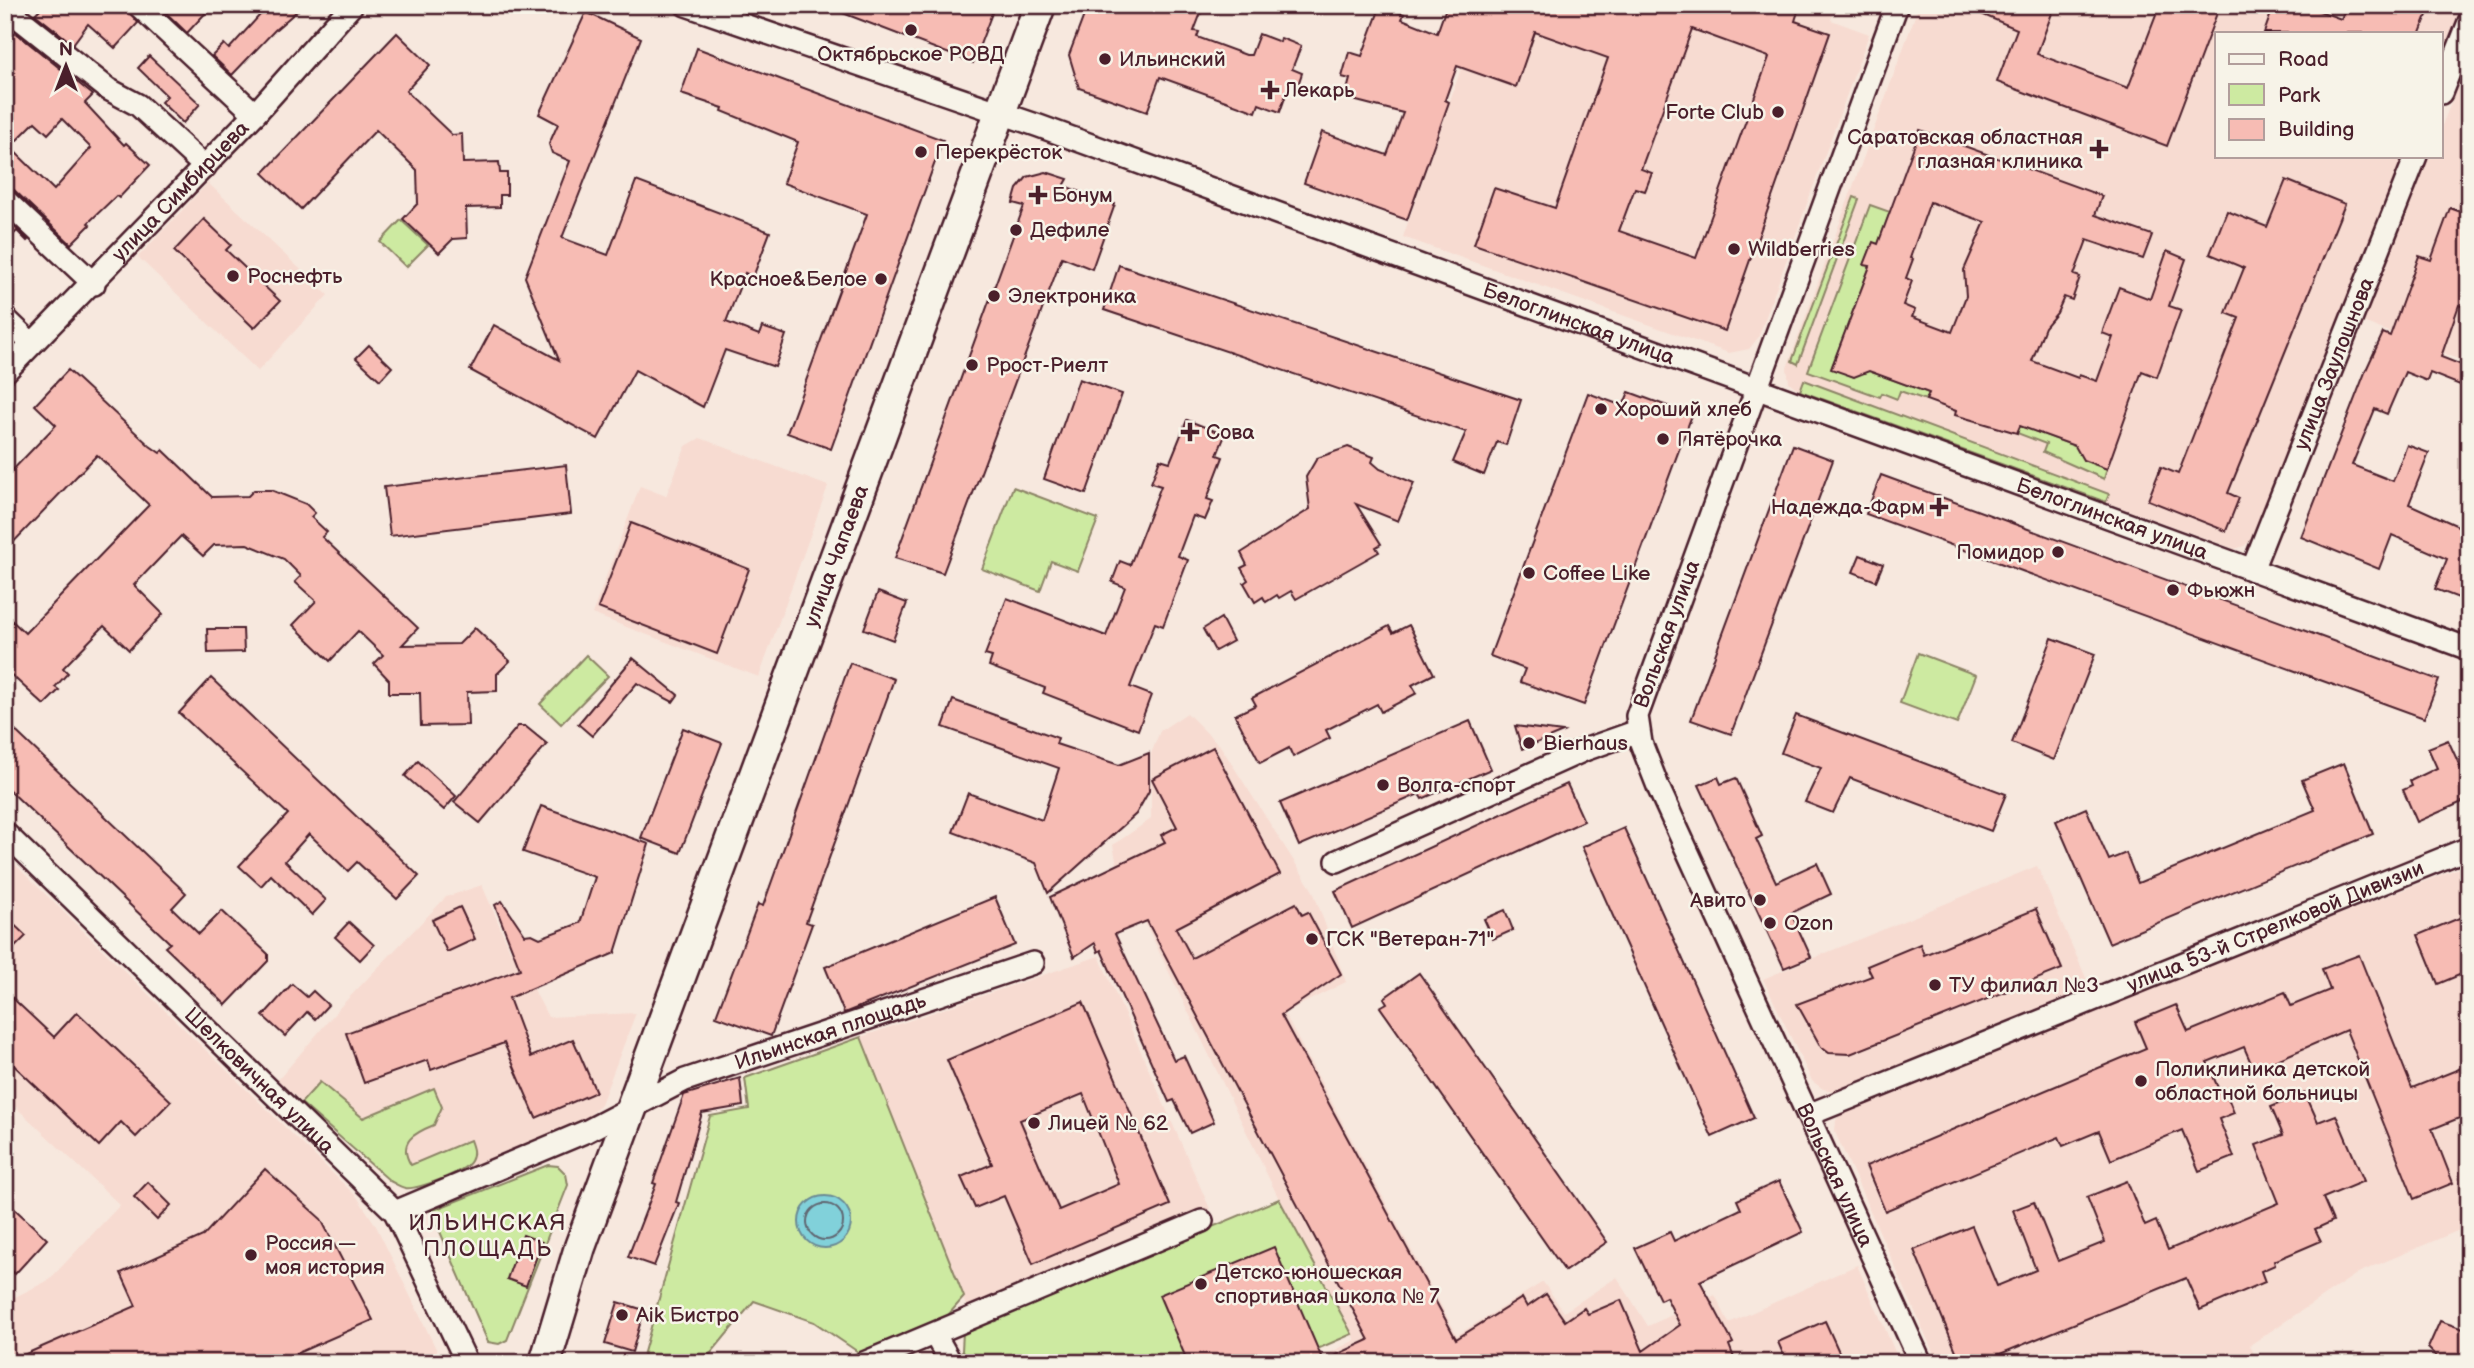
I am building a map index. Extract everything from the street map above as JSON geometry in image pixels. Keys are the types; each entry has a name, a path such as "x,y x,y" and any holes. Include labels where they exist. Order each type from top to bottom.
{"street":[{"path":"138,5 255,114"},
{"name":"улица Симбирцева","path":"5,372 94,284 205,167 352,5"},
{"name":"Белоглинская улица","path":"686,5 1001,112 2469,649"},
{"name":"улица Чапаева","path":"632,1108 1040,5"},
{"name":"Вольская улица","path":"1897,5 1755,387 1637,716 1638,731 1665,801 1921,1363"},
{"path":"5,7 108,89 138,105 205,167"},
{"path":"2442,90 2469,22"},
{"name":"улица Заулошнова","path":"2252,570 2415,158"},
{"path":"5,200 94,284"},
{"path":"5,318 33,344"},
{"path":"1337,861 1622,734 1638,731"},
{"name":"Шелковичная улица","path":"5,833 395,1212 467,1363"},
{"name":"улица 53-й Стрелковой Дивизии","path":"1808,1115 2469,848"},
{"name":"Ильинская площадь","path":"395,1212 587,1131 685,1080 1032,963"},
{"path":"543,1360 580,1247 632,1108"},
{"path":"864,1363 1202,1221"},
{"path":"935,1335 951,1363"}],"shaded area":[{"path":"1483,5 1818,5 1833,10 1831,20 1869,34 1758,338 1749,349 1729,353 1403,237"},
{"path":"1919,5 2462,5 2442,58 2442,32 2215,32 2215,158 2402,158 2250,541 2244,546 2235,549 1800,391 1789,382 1787,368"},
{"path":"2469,58 2469,363 2363,322 2429,158 2442,158 2442,126"},
{"name":"Роснефть","path":"208,183 328,295 258,371 138,257"},
{"path":"700,438 828,486 759,677 592,614 640,486 666,496 686,446"},
{"path":"1187,713 1221,747 1313,891 1346,982 1284,1013 1457,1335 1543,1282 1564,1312 1617,1277 1648,1326 1715,1295 1729,1323 1857,1265 1900,1363 1310,1363 1355,1340 1279,1199 1117,865 1113,845 1151,819 1151,754 1160,731"},
{"path":"5,855 357,1197 375,1224 443,1363 5,1363 5,1288 15,1297 49,1280 120,1205 5,1097"},
{"path":"2469,864 2469,1226 2358,1273 2250,1345 2258,1363 1938,1363 1835,1132 1836,1120 1844,1109"},
{"path":"2037,866 2090,987 1834,1091 1823,1089 1812,1081 1763,979"},
{"path":"482,885 510,950 514,951 548,1017 636,1013 601,1104 586,1119 419,1187 406,1188 375,1170 278,1080 341,1006 446,897"},
{"name":"Лицей № 62","path":"1099,956 1210,1209 968,1311 861,1037"}],"green space":[{"path":"1854,197 1859,199 1798,364 1792,361"},
{"path":"1870,205 1890,212 1878,244 1873,243 1865,264 1870,266 1832,367 1854,377 1861,368 1929,393 1926,400 1900,391 1897,399 1882,393 1880,397 1808,371"},
{"path":"401,220 428,245 406,267 380,242"},
{"path":"1804,380 2109,494 2106,502 1800,391"},
{"path":"2020,426 2083,449 2083,460 2104,468 2108,465 2104,479 2043,452 2046,444 2017,433"},
{"path":"1013,487 1098,519 1078,571 1051,561 1040,591 982,569"},
{"path":"1918,653 1976,675 1957,724 1900,703"},
{"path":"586,655 608,676 561,724 540,704"},
{"path":"861,1037 964,1297 942,1322 861,1354 814,1322 754,1301 703,1363 641,1363 710,1116 749,1109 745,1078"},
{"path":"320,1082 363,1118 434,1088 442,1107 434,1125 414,1135 407,1144 407,1157 411,1165 470,1140 473,1151 471,1161 451,1175 430,1183 411,1188 397,1185 301,1103"},
{"path":"548,1165 558,1166 566,1174 568,1185 507,1340 499,1344 488,1342 431,1211"},
{"name":"Детско-юношеская спортивная школа № 7","path":"1279,1199 1352,1334 1285,1363 969,1363 962,1351 963,1331"}],"water":[{"path":"825,1196 835,1198 843,1204 849,1212 849,1232 843,1240 835,1246 825,1248 815,1246 807,1240 801,1232 799,1222 801,1212 807,1204 815,1198"}],"building":[{"path":"44,5 125,5 138,23 115,48 88,24 73,44 35,14"},
{"path":"158,5 213,5 187,33"},
{"path":"251,5 304,5 275,30 232,75 212,56 224,44 229,49 260,15"},
{"path":"822,5 995,5 973,63"},
{"path":"1088,5 1204,5 1194,31 1199,32 1197,37 1246,55 1251,55 1259,34 1280,42 1281,38 1301,46 1292,69 1302,73 1296,91 1288,89 1280,112 1259,104 1256,112 1160,77 1147,112 1079,88 1069,55"},
{"path":"1381,5 1399,5 1397,12 1404,14 1402,19 1437,33 1447,5 1800,5 1795,21 1830,33 1725,331 1474,244 1494,188 1555,208 1608,58 1535,32 1516,87 1457,66 1445,100 1449,102 1407,220 1304,183 1322,132 1387,155 1403,113 1345,98 1350,79 1342,77 1349,52 1362,56","holes":["1692,29 1769,57 1696,258 1619,231 1635,188 1645,191 1652,173 1641,169"]},
{"path":"1960,5 2055,5 2037,54 2128,88 2160,5 2220,5 2167,146 1997,82 2017,29"},
{"path":"2274,5 2303,5 2341,19 2347,5 2414,5 2429,10 2420,32 2264,32"},
{"path":"586,12 641,38 562,238 608,255 636,181 770,232 753,277 745,273 726,322 759,335 762,327 786,335 775,367 725,350 703,407 635,370 598,439 470,370 494,325 559,360 525,277 570,161 552,153 549,144 558,124 539,114"},
{"path":"5,24 93,95 85,103 124,145 126,143 150,165 119,198 116,196 88,223 90,225 71,244 14,190 5,187","holes":["62,119 91,148 54,190 10,147 35,122 48,134"]},
{"path":"397,33 430,65 406,91 452,135 462,134 463,163 499,162 500,173 507,173 507,195 500,195 500,207 466,208 467,238 453,239 439,253 403,219 418,203 417,170 376,130 301,209 263,173"},
{"path":"697,48 943,140 831,449 787,433 867,214 783,183 798,142 722,111 723,108 681,94"},
{"path":"149,56 200,104 183,123 161,102 167,96 138,68"},
{"path":"1920,130 2102,196 2095,215 2152,235 2143,259 2087,240 2074,275 2080,277 2072,300 2064,297 2057,313 2045,327 2032,361 2078,378 2079,375 2097,381 2113,337 2102,333 2119,287 2150,299 2167,251 2186,259 2169,306 2181,310 2157,377 2142,371 2107,469 2083,460 2075,446 2020,426 2017,433 1955,415 1956,411 1926,400 1929,393 1869,371 1854,377 1831,369 1870,266 1864,265 1873,242 1878,244","holes":["1930,202 1985,222 1964,270 1966,296 1952,332 1912,317 1915,310 1903,305 1912,281 1906,278 1913,259 1910,258"]},
{"path":"1046,172 1068,179 1064,186 1115,204 1092,269 1062,257 943,573 895,558 1024,206 1013,203 1017,189 1027,177"},
{"path":"2286,180 2345,204 2228,493 2239,498 2226,531 2148,500 2161,467 2178,474 2239,318 2226,313 2244,268 2210,254 2227,211 2267,227"},
{"path":"2450,208 2469,215 2469,309 2459,305 2441,357 2467,367 2460,385 2430,373 2427,381 2405,372 2387,414 2375,409 2352,465 2393,481 2407,445 2429,453 2409,504 2469,531 2469,588 2464,600 2435,589 2447,559 2392,535 2379,569 2301,537 2366,370 2383,333 2390,336 2419,256 2431,260"},
{"path":"5,218 27,241 17,231 5,243"},
{"path":"204,219 231,245 226,250 280,301 254,328 174,251"},
{"path":"1119,265 1521,400 1506,445 1497,442 1484,475 1453,462 1466,432 1104,310"},
{"path":"369,345 392,367 380,380 356,358"},
{"path":"68,370 150,446 160,453 163,450 212,497 248,496 254,490 271,490 306,504 315,513 311,517 327,532 322,537 418,628 402,645 459,644 475,628 510,661 497,674 497,691 467,692 468,725 421,726 420,693 389,693 389,680 374,664 383,655 358,631 330,661 293,625 316,601 295,582 301,576 284,559 247,544 214,545 203,556 181,536 134,585 163,614 129,650 104,626 63,668 68,673 55,687 59,690 44,705 5,669 5,614 25,633 149,505 97,455 5,551 5,478 56,425 35,405"},
{"path":"1079,379 1122,394 1086,494 1044,479"},
{"path":"1629,392 1692,415 1584,705 1520,682 1525,669 1490,656 1588,393 1623,406"},
{"path":"1187,420 1225,435 1217,455 1223,457 1207,499 1213,501 1205,520 1193,516 1178,556 1188,560 1163,626 1155,623 1130,687 1151,695 1138,730 1043,693 1045,688 989,666 992,657 985,655 1007,598 1106,636 1125,587 1112,582 1120,561 1130,565 1161,486 1151,483 1160,459 1170,462"},
{"path":"1793,445 1833,460 1731,734 1691,720"},
{"path":"1348,447 1374,457 1372,462 1380,469 1414,483 1398,521 1356,504 1381,544 1376,547 1379,552 1296,599 1291,591 1266,602 1263,597 1255,602 1244,583 1248,580 1241,568 1247,565 1241,553 1310,509 1306,477 1317,458"},
{"path":"566,465 571,514 390,536 384,487"},
{"path":"1881,475 2439,680 2424,718 1866,514"},
{"path":"631,523 749,569 717,654 598,608"},
{"path":"1860,555 1883,564 1876,581 1853,572"},
{"path":"878,592 907,603 893,640 864,629"},
{"path":"1221,618 1233,641 1215,651 1203,629"},
{"path":"1409,625 1434,674 1412,685 1417,693 1381,712 1377,704 1326,730 1330,738 1293,757 1289,748 1260,763 1235,715 1256,705 1252,698 1389,626 1393,633"},
{"path":"207,629 243,629 244,652 208,653"},
{"path":"2052,638 2095,654 2054,760 2012,743"},
{"path":"633,658 678,695 673,702 637,683 592,736 578,724"},
{"path":"850,663 894,679 806,922 812,924 771,1036 716,1016 758,904 763,906"},
{"path":"211,678 419,876 397,899 357,862 348,871 309,834 285,861 326,900 312,915 271,875 261,886 239,866 288,814 179,713"},
{"path":"953,700 1058,738 1056,744 1119,765 1149,753 1149,791 1136,814 1048,893 1036,863 953,832 968,793 1042,820 1059,768 943,727"},
{"path":"1796,715 2006,794 1991,831 1850,778 1833,813 1805,802 1821,768 1781,753"},
{"path":"5,721 186,893 172,908 199,934 222,911 268,954 268,961 226,1005 165,947 170,943 5,786"},
{"name":"Волга-спорт","path":"1470,721 1491,769 1422,799 1419,794 1299,846 1280,803"},
{"path":"518,726 525,726 547,744 480,823 454,802"},
{"name":"Bierhaus","path":"1515,726 1563,732 1522,749"},
{"path":"683,728 722,743 680,853 641,838"},
{"path":"2448,740 2469,786 2469,799 2417,822 2403,790 2412,786 2410,781 2437,768 2428,748"},
{"path":"1213,747 1280,874 1176,928 1192,958 1296,903 1302,915 1308,912 1341,974 1281,1015 1456,1339 1522,1298 1527,1307 1546,1294 1565,1321 1584,1308 1588,1314 1621,1300 1643,1351 1680,1325 1666,1297 1660,1300 1635,1248 1670,1232 1674,1241 1741,1209 1737,1200 1779,1181 1803,1232 1700,1281 1733,1343 1729,1345 1736,1363 1188,1363 1159,1295 1274,1247 1323,1361 1369,1340 1147,921 1115,934 1174,1060 1184,1056 1214,1122 1190,1133 1174,1100 1169,1102 1101,950 1098,952 1095,943 1074,957 1050,897 1165,842 1161,835 1177,827 1152,779"},
{"path":"418,761 456,796 444,810 405,776"},
{"path":"2344,763 2373,834 2109,943 2056,821 2086,808 2109,860 2126,853 2138,883 2315,810 2302,780"},
{"path":"1718,777 1721,784 1736,778 1762,836 1756,839 1776,882 1817,863 1831,894 1791,913 1811,957 1784,968 1699,785"},
{"path":"1567,784 1584,821 1352,928 1335,891"},
{"path":"541,806 649,844 615,953 509,998 531,1057 573,1039 596,1092 536,1118 504,1043 431,1070 428,1060 364,1083 346,1033 520,969 495,905 502,901 525,935 532,934 540,938 580,923 595,877 523,852"},
{"path":"1624,828 1754,1118 1712,1137 1582,847"},
{"path":"995,897 1015,945 844,1013 825,967"},
{"path":"460,907 475,939 447,952 432,920"},
{"name":"ТУ филиал №3","path":"2036,909 2062,969 1850,1054 1829,1053 1821,1047 1797,1004 1872,976 1867,966 1920,944 1924,955"},
{"path":"1505,910 1513,930 1493,939 1484,919"},
{"path":"2469,914 2469,971 2438,984 2418,935"},
{"path":"5,916 26,936 5,957"},
{"path":"349,922 374,945 360,960 335,937"},
{"path":"2359,955 2412,1088 2469,1065 2469,1114 2432,1129 2453,1183 2414,1199 2346,1030 2254,1070 2244,1047 2207,1062 2221,1095 2226,1093 2234,1113 2219,1119 2234,1157 2199,1171 2182,1130 2111,1160 2099,1131 2063,1146 2059,1137 1885,1211 1866,1166 2146,1048 2135,1022 2176,1005 2188,1032 2285,992 2291,1006 2330,990 2322,969"},
{"path":"1419,973 1607,1242 1565,1271 1380,1007 1387,1003 1384,998"},
{"path":"292,984 307,997 313,991 328,1005 315,1019 307,1012 285,1036 263,1016"},
{"path":"5,991 54,1037 77,1012 171,1101 136,1137 121,1122 99,1146 5,1057"},
{"path":"1083,1002 1170,1205 1033,1264 1004,1196 975,1208 961,1177 992,1164 947,1060","holes":["1083,1094 1119,1184 1059,1210 1020,1120"]},
{"path":"740,1078 743,1106 702,1113 676,1202 679,1203 654,1266 628,1257 656,1184 653,1183 684,1095"},
{"path":"2305,1093 2318,1122 2336,1115 2364,1181 2323,1198 2333,1221 2315,1229 2321,1241 2274,1261 2275,1265 2261,1271 2265,1282 2200,1310 2186,1278 1978,1363 1961,1363 1914,1250 1972,1226 1997,1286 2036,1270 2013,1210 2034,1202 2058,1261 2105,1242 2087,1197 2127,1181 2145,1226 2156,1221 2168,1250 2279,1203 2256,1145 2283,1135 2271,1107"},
{"name":"Россия — моя история","path":"265,1169 321,1219 373,1320 275,1363 5,1363 136,1306 121,1273 203,1236"},
{"path":"148,1182 171,1205 157,1220 134,1197"},
{"path":"5,1200 47,1239 15,1274 5,1264"},
{"path":"523,1235 542,1242 526,1286 507,1279"},
{"path":"618,1302 644,1310 632,1352 605,1344"},
{"path":"1825,1321 1844,1363 1787,1363 1778,1342"},
{"path":"2440,1321 2469,1331 2469,1363 2443,1363 2428,1348"}],"place":[{"name":"Октябрьское РОВД","path":"911,30"},
{"name":"Ильинский","path":"1105,59"},
{"name":"Лекарь","path":"1270,90"},
{"name":"Forte Club","path":"1778,112"},
{"name":"Саратовская областная глазная клиника","path":"2099,149"},
{"name":"Перекрёсток","path":"921,152"},
{"name":"Бонум","path":"1038,195"},
{"name":"Дефиле","path":"1016,230"},
{"name":"Wildberries","path":"1734,249"},
{"name":"Роснефть","path":"233,276"},
{"name":"Красное&Белое","path":"881,279"},
{"name":"Электроника","path":"994,296"},
{"name":"Ррост-Риелт","path":"972,365"},
{"name":"Хороший хлеб","path":"1601,409"},
{"name":"Сова","path":"1190,432"},
{"name":"Пятёрочка","path":"1663,439"},
{"name":"Надежда-Фарм","path":"1939,507"},
{"name":"Помидор","path":"2058,552"},
{"name":"Coffee Like","path":"1529,573"},
{"name":"Фьюжн","path":"2173,590"},
{"name":"Bierhaus","path":"1529,743"},
{"name":"Волга-спорт","path":"1383,785"},
{"name":"Авито","path":"1760,900"},
{"name":"Ozon","path":"1770,923"},
{"name":"ГСК \"Ветеран-71\"","path":"1312,939"},
{"name":"ТУ филиал №3","path":"1935,985"},
{"name":"Поликлиника детской областной больницы","path":"2141,1081"},
{"name":"Лицей № 62","path":"1034,1123"},
{"name":"Россия — моя история","path":"251,1255"},
{"name":"Детско-юношеская спортивная школа № 7","path":"1201,1284"},
{"name":"Aik Бистро","path":"622,1315"}],"district":[{"name":"ИЛЬИНСКАЯ ПЛОЩАДЬ","path":"488,1236"}]}
